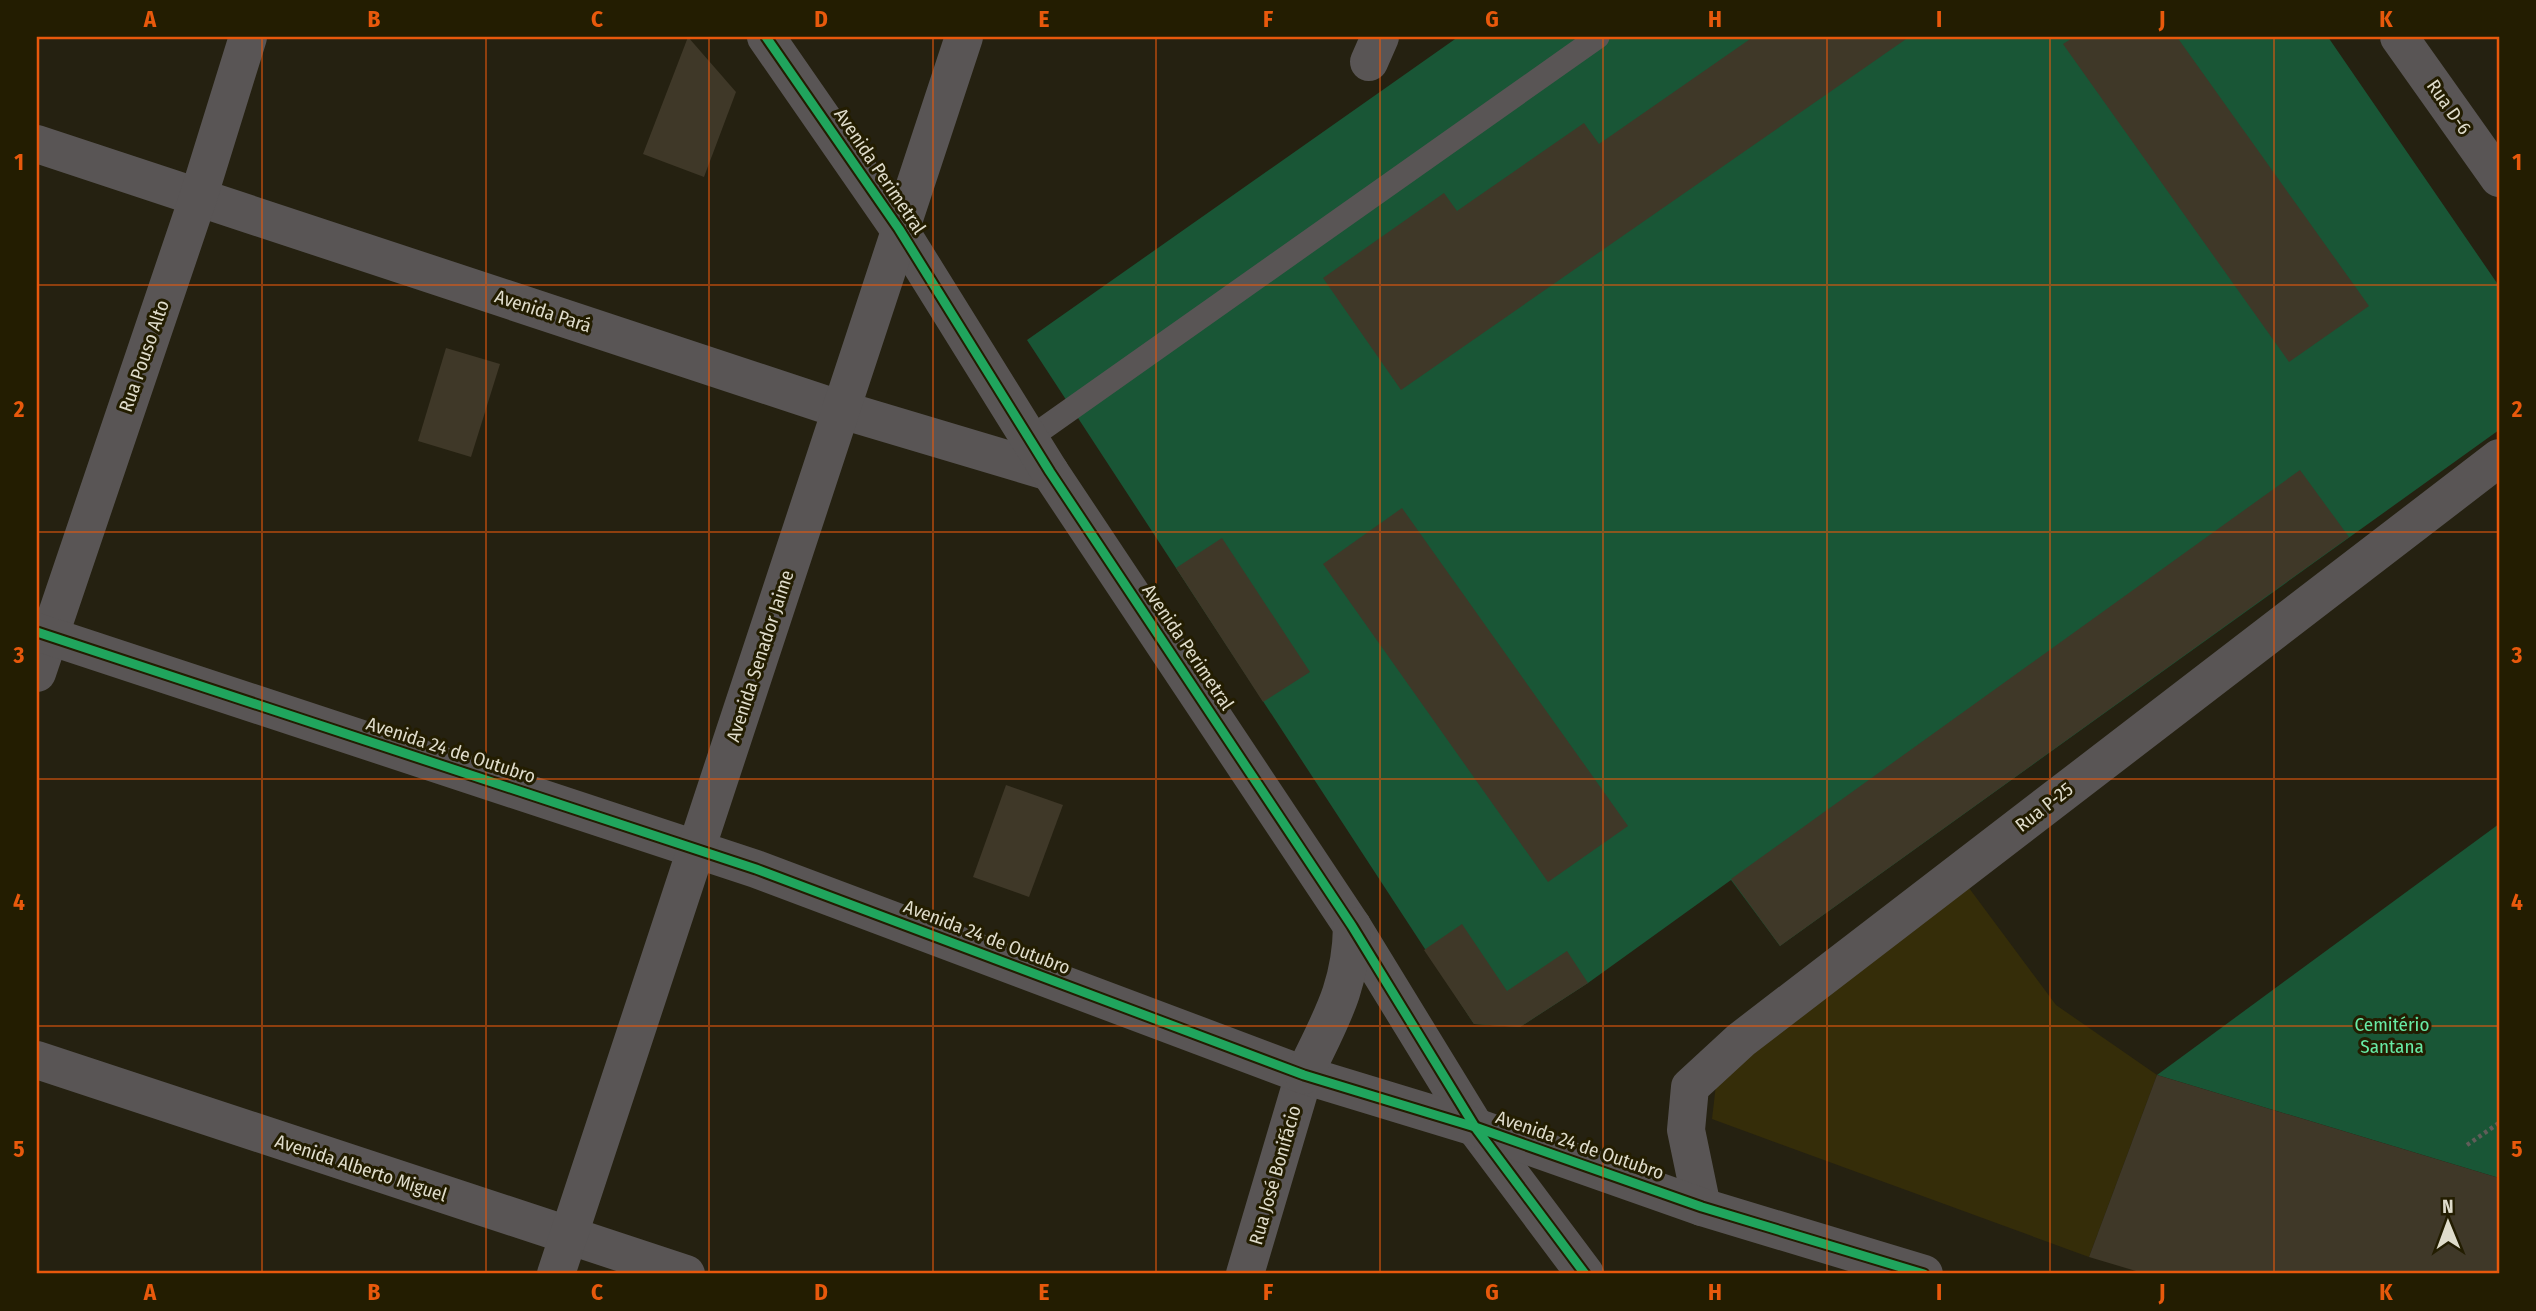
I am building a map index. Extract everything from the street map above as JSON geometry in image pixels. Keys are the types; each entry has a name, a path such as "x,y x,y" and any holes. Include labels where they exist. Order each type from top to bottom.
{"street":[{"name":"Rua Pouso Alto","path":"37,673 42,634 198,198 248,37"},
{"name":"Avenida Perimetral","path":"766,37 899,229 1050,472 1352,926 1475,1127 1584,1274"},
{"name":"Avenida Senador Jaime","path":"556,1274 964,37"},
{"name":"Rua D-6","path":"2399,37 2499,178"},
{"name":"Avenida Pará","path":"37,144 842,410 1050,472"},
{"name":"Rua P-25","path":"1702,1207 1686,1130 1690,1087 1741,1040 2499,458"},
{"name":"Avenida 24 de Outubro","path":"42,634 769,874 1304,1075 1475,1127 1702,1207 1924,1274"},
{"name":"Rua José Bonifácio","path":"1245,1274 1304,1075 1341,998 1348,974 1352,926"},
{"name":"Avenida Alberto Miguel","path":"37,1060 686,1274"}],"lane":[{"path":"1030,438 1598,37"}],"path":[{"path":"2467,1144 2499,1123"}],"shaded area":[{"path":"1969,888 2056,1005 2157,1075 2089,1257 1712,1119 1717,1076"}],"green space":[{"path":"1458,37 2328,37 2499,286 2499,430 1780,946 1731,880 1588,983 1520,1027 1474,1024 1027,340"},
{"name":"Cemitério Santana","path":"2499,824 2499,1178 2157,1075"}],"building":[{"path":"688,37 736,92 704,177 643,154"},
{"path":"1753,37 1909,37 1401,390 1323,278 1444,193 1457,211 1584,123 1599,144"},
{"path":"2074,37 2177,37 2369,306 2289,362 2063,44"},
{"path":"446,348 500,364 471,457 418,441"},
{"path":"2300,470 2349,537 1780,946 1731,879"},
{"path":"1402,508 1628,826 1548,882 1323,564"},
{"path":"1222,538 1310,672 1263,702 1176,568"},
{"path":"1006,785 1063,805 1029,897 973,877"},
{"path":"1462,924 1507,991 1567,951 1588,983 1520,1027 1474,1024 1424,950"},
{"path":"2157,1075 2499,1178 2499,1274 2146,1274 2089,1257"}],"cycle path":[{"path":"766,37 899,229 1050,472 1352,926 1475,1127 1585,1274"},
{"path":"37,632 756,869 1304,1075 1475,1127 1702,1207 1924,1274"}]}
